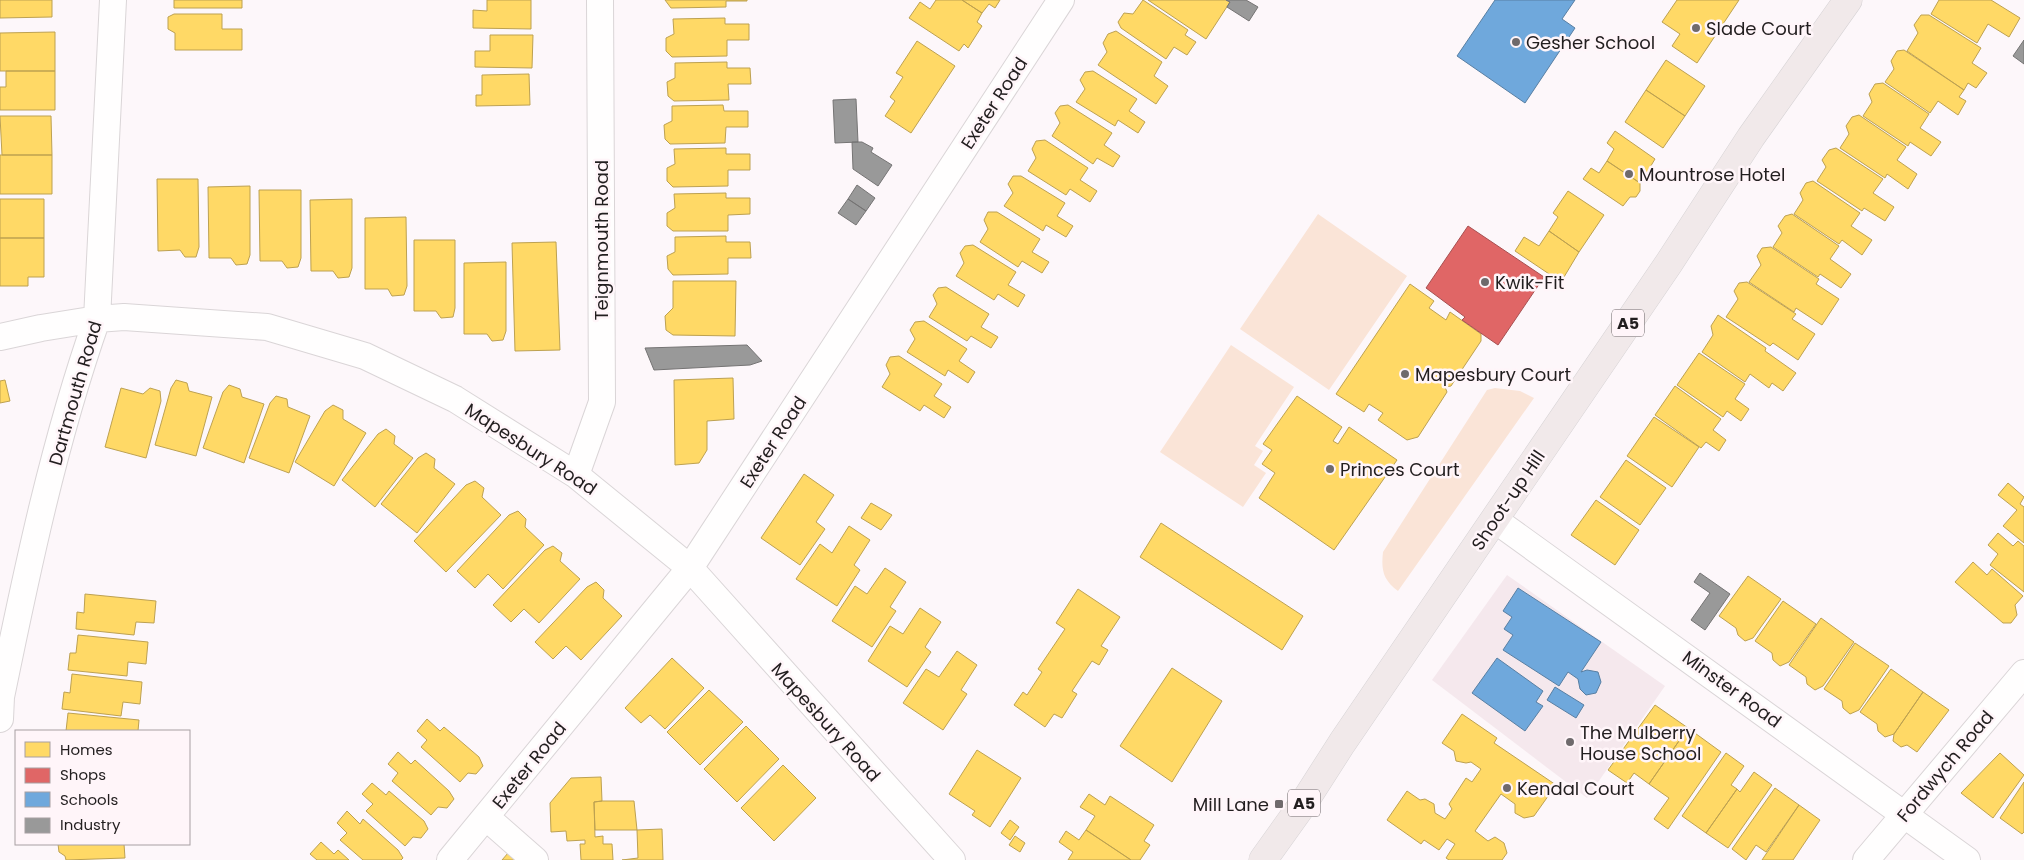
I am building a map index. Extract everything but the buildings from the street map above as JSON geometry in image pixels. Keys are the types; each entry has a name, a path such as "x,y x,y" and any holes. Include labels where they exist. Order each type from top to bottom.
{"main road":[{"name":"Shoot-up Hill","path":"1263,860 1495,520 1751,138 1848,0"}],"street":[{"name":"Dartmouth Road","path":"0,720 1,696 33,543 82,361 98,319 112,0"},
{"name":"Teignmouth Road","path":"576,475 602,402 600,0"},
{"name":"Exeter Road","path":"450,860 487,818 690,568 1061,0"},
{"name":"Mapesbury Road","path":"0,338 41,328 124,317 267,326 365,356 455,399 576,475 690,568 952,860"},
{"name":"Minster Road","path":"1495,520 1905,813 1967,860"},
{"name":"Fordwych Road","path":"1866,860 2024,673"},
{"path":"487,818 535,860"}],"shaded area":[{"path":"1318,214 1407,276 1329,390 1240,329"},
{"path":"1231,345 1294,387 1255,446 1263,451 1254,465 1266,473 1243,507 1160,452"},
{"path":"1495,388 1520,391 1534,398 1398,591 1389,583 1384,574 1382,564 1383,552 1487,390"},
{"name":"The Mulberry House School","path":"1507,575 1665,686 1587,798 1432,680"}],"place":[{"name":"Slade Court","path":"1696,28"},
{"name":"Gesher School","path":"1516,42"},
{"name":"Mountrose Hotel","path":"1629,174"},
{"name":"Kwik-Fit","path":"1485,282"},
{"name":"Mapesbury Court","path":"1405,374"},
{"name":"Princes Court","path":"1330,469"},
{"name":"The Mulberry House School","path":"1570,742"},
{"name":"Kendal Court","path":"1507,788"},
{"name":"Mill Lane","path":"1279,804"}]}
